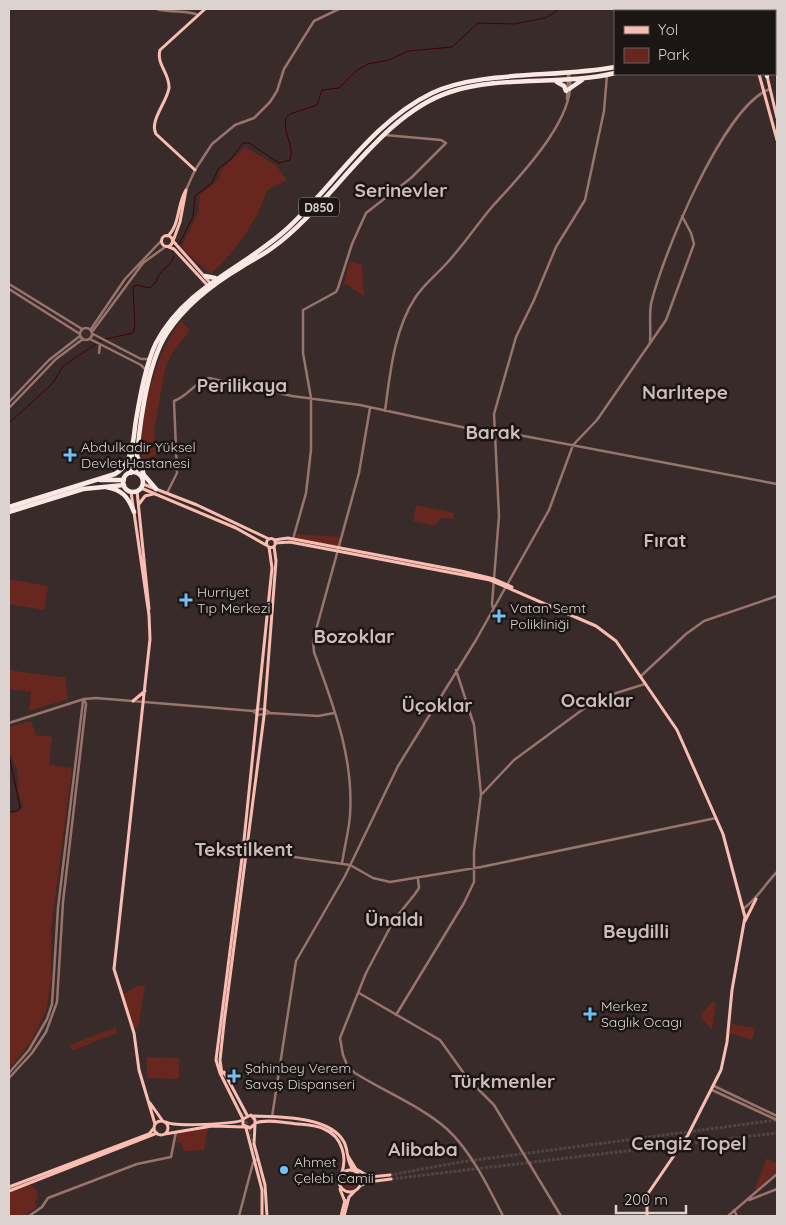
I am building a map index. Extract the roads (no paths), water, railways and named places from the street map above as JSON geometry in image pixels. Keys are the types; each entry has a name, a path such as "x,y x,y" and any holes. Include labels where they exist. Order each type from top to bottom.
{"highway":[{"name":"D850","path":"133,472 140,422 148,388 166,335 180,315 215,278 287,228 334,176 378,134 414,104 432,93 474,80 568,74 614,68"},
{"name":"D850","path":"133,472 132,444 147,371 155,345 172,318 202,288 272,249 309,217 385,135 416,108 449,92 477,85 568,80 614,73"},
{"path":"553,81 562,84 568,90 573,84 584,78"},
{"path":"202,288 203,278 215,278"},
{"path":"9,507 115,474 125,465 132,444"},
{"path":"137,450 144,475 156,488"},
{"path":"9,512 99,486 124,482 133,472 141,476 140,488 131,492 124,482"},
{"path":"95,480 124,482"},
{"path":"99,486 122,492 130,501 134,512"}],"main road":[{"path":"195,170 154,131 168,90 167,77 159,58 160,50 205,9"},
{"path":"759,75 777,140"},
{"path":"767,75 777,118"},
{"path":"186,190 180,200 174,229 168,236 163,237 161,241 210,285"},
{"path":"167,247 173,241 180,222 186,190"},
{"path":"168,236 203,278"},
{"path":"140,488 156,488 269,539 274,543 290,542 339,549"},
{"path":"140,488 236,528 268,546"},
{"path":"140,488 139,508 149,598 150,638 114,969 134,1033 139,1070 157,1133"},
{"path":"131,492 149,614"},
{"path":"139,508 141,499 154,494"},
{"path":"223,1075 220,1060 245,850 272,568 268,546 269,539"},
{"path":"268,546 294,539 494,580 608,632 641,676 677,730 727,846 743,909 744,923 732,990 727,1042 721,1070 687,1136 648,1195 647,1216"},
{"path":"264,1216 266,1195 246,1127 217,1065 264,716 276,561 274,543"},
{"path":"132,701 145,691"},
{"path":"744,923 756,900"},
{"path":"220,1060 225,1074 247,1115"},
{"path":"217,1065 242,1113"},
{"path":"147,1095 168,1128 165,1134"},
{"path":"247,1115 310,1121 330,1127 344,1142 349,1164 354,1171 360,1176 390,1177 368,1182 360,1186 349,1197 342,1216"},
{"path":"9,1187 149,1134 155,1126 164,1121 184,1126 212,1122 234,1123 247,1115"},
{"path":"253,1116 255,1123 254,1144 256,1160"},
{"path":"9,1191 157,1133 165,1134 212,1126 252,1127 255,1123 274,1122 325,1129 340,1142 345,1166 339,1182 345,1202 342,1216"},
{"path":"347,1154 356,1169 370,1177"},
{"path":"345,1166 337,1181 345,1202"},
{"path":"341,1174 347,1171 354,1171"},
{"path":"360,1176 360,1186"},
{"path":"342,1188 348,1192 355,1191"},
{"path":"264,1195 264,1216"}],"street":[{"path":"157,9 168,12 193,12 198,15"},
{"path":"186,190 195,170 217,139 235,126 254,118 263,110 277,91 284,69 314,21 339,9"},
{"path":"385,411 397,344 406,316 415,298 448,263 536,156 556,126 566,103 568,74"},
{"path":"493,608 499,516 494,414 516,337 556,247 585,200 604,111 607,75"},
{"path":"649,344 652,303 682,216 697,182 727,134 749,104 764,91 770,89"},
{"path":"294,539 310,470 311,398 303,353 303,310 336,292 352,244 366,214 411,178 446,142 385,135"},
{"path":"272,1117 296,961 350,865 398,766 421,732 549,510 573,445 597,420 666,320 692,251 691,233 682,216"},
{"path":"90,339 92,332 125,279 161,241"},
{"path":"92,332 143,263 167,247"},
{"path":"9,284 82,329 87,327 100,338 141,359 151,358"},
{"path":"9,289 81,336 141,365 147,371"},
{"path":"9,408 81,336 82,329"},
{"path":"9,402 50,360 81,336"},
{"path":"99,353 100,345"},
{"path":"167,493 177,473 174,401 181,398 201,381 209,378 292,396 370,408 471,429 494,431 573,445 777,484"},
{"path":"342,864 351,814 350,776 344,739 314,652 313,641 358,475 370,408"},
{"path":"641,676 686,634 704,621 777,596"},
{"path":"396,1015 472,890 481,794 474,726 456,670"},
{"path":"481,794 514,760 597,699 646,684"},
{"path":"9,723 84,699 96,698 253,711 258,715 264,716 270,713"},
{"path":"9,1074 33,1045 52,1004 58,908 84,699"},
{"path":"9,1078 36,1047 46,1032 56,1002 60,971 60,931 86,704 84,699"},
{"path":"253,711 258,708 270,713 318,716 334,713"},
{"path":"245,850 350,865 373,878 390,882 418,879 605,840 643,835 716,818"},
{"path":"743,909 756,900 767,881 777,872"},
{"path":"418,879 419,888 394,920 366,972 340,1038 341,1049 348,1067 363,1078 430,1116 448,1130 480,1173 503,1216"},
{"path":"359,993 440,1040 468,1079 494,1105 561,1216"},
{"path":"713,1088 777,1116"},
{"path":"713,1088 777,1120"},
{"path":"29,1216 42,1207 48,1198 137,1164 171,1156 176,1132"},
{"path":"239,1216 256,1160"},
{"path":"728,1216 777,1174"},
{"path":"747,1201 777,1189"},
{"path":"734,1210 737,1216"}],"waterway":[{"path":"178,246 193,217 195,196 212,183 218,169 231,159 243,143 249,143 279,163 290,160 291,150 285,123 286,118 290,114 317,105 322,90 339,88 356,71 368,64 389,60 408,51 452,47 478,23 514,24 545,18 560,9"},
{"path":"106,339 133,333 135,327 133,287 137,285 149,288 152,286 161,272 172,262 174,256"},
{"path":"9,423 53,383 63,366 102,340"},
{"path":"9,755 20,807 17,811 9,812"}],"tunnel":[{"path":"242,1113 250,1130 253,1150"},
{"path":"390,1175 461,1162 777,1120"},
{"path":"391,1179 777,1133"}],"place":[{"name":"Abdulkadir Yüksel Devlet Hastanesi","path":"70,455"},
{"name":"Hurriyet Tıp Merkezi","path":"186,600"},
{"name":"Vatan Semt Polikliniği","path":"499,616"},
{"name":"Merkez Saglık Ocagı","path":"590,1014"},
{"name":"Şahinbey Verem Savaş Dispanseri","path":"234,1076"},
{"name":"Ahmet Çelebi Camii","path":"284,1170"}],"district":[{"name":"Serinevler","path":"401,190"},
{"name":"Perilikaya","path":"242,385"},
{"name":"Narlıtepe","path":"685,392"},
{"name":"Barak","path":"493,432"},
{"name":"Fırat","path":"665,540"},
{"name":"Bozoklar","path":"354,636"},
{"name":"Ocaklar","path":"597,700"},
{"name":"Üçoklar","path":"437,705"},
{"name":"Tekstilkent","path":"244,849"},
{"name":"Ünaldı","path":"394,919"},
{"name":"Beydilli","path":"636,931"},
{"name":"Türkmenler","path":"503,1081"},
{"name":"Cengiz Topel","path":"689,1143"},
{"name":"Alibaba","path":"423,1149"}]}
